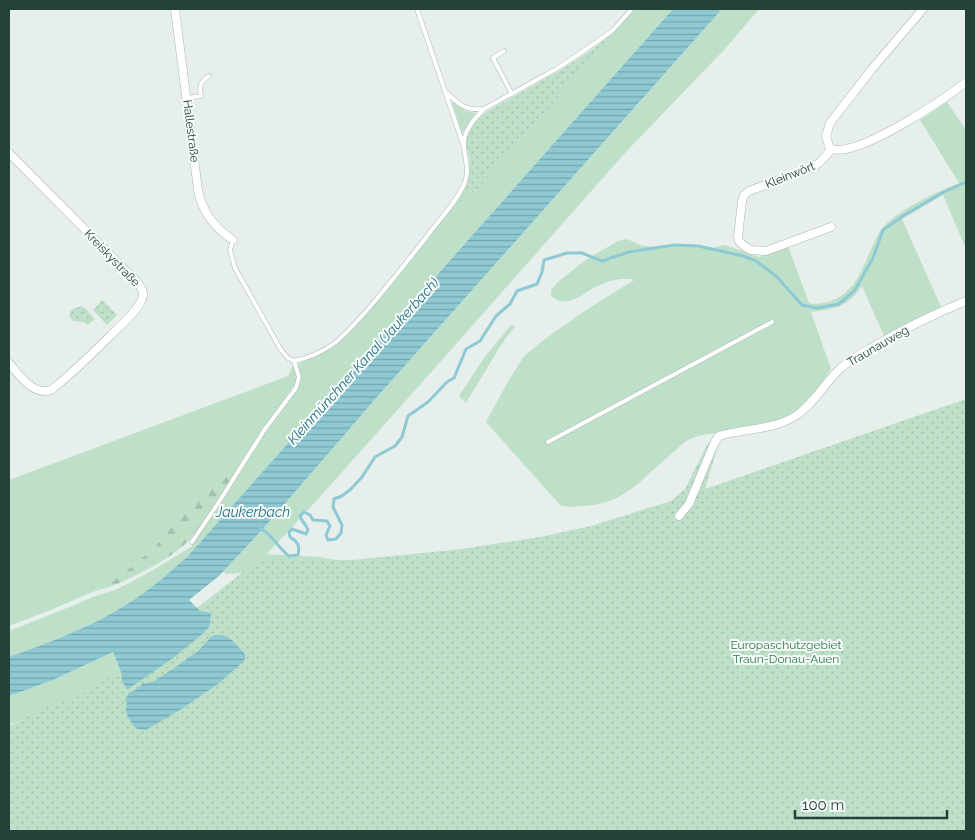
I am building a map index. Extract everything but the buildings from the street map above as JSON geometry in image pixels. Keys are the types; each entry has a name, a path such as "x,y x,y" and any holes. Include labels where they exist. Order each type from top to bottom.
{"street":[{"name":"Hallestraße","path":"175,9 201,204 213,224 233,240"},
{"path":"923,9 830,123 826,136 829,146 832,149 838,150 848,149 888,132 933,106 966,82"},
{"name":"Kleinwört","path":"831,227 766,251 759,251 744,246 738,237 744,195 749,191 808,169 819,163 832,149"},
{"name":"Kreiskystraße","path":"9,153 137,282 142,290 143,299 127,319 51,390 46,392 37,390 22,378 9,363"},
{"name":"Traunauweg","path":"679,516 689,504 719,436 758,430 785,422 797,416 807,408 841,367 899,332 966,301"}],"lane":[{"path":"294,362 328,348 348,330 387,287 430,233 449,208 467,176 464,144 417,9"},
{"path":"464,144 471,124 484,109 556,69 604,37 632,9"},
{"path":"504,51 493,58 512,94"},
{"path":"186,98 201,96 200,85 202,80 209,76"},
{"path":"446,92 468,109 484,109"},
{"path":"192,542 265,429 296,388 299,377 294,362 282,350 235,268 230,250 233,240"},
{"path":"548,442 772,322"}],"green space":[{"path":"635,9 673,9 187,557 167,575 118,610 72,633 9,657 9,631 95,596 115,590 191,547 265,431 299,385 301,375 298,364 332,348 359,323 421,248 465,188 474,193"},
{"path":"722,9 759,9 724,50 624,154 267,554 321,557 364,566 387,566 431,561 434,557 486,551 557,538 635,519 678,513 558,547 432,568 387,572 289,570 226,574 223,572 263,529 377,397"},
{"path":"620,27 474,193 465,188 469,165 466,141 470,128 476,121 486,112 538,83 589,51"},
{"path":"454,102 466,111 476,113 462,133 452,103"},
{"path":"947,102 966,130 966,249 943,195 902,219 941,307 884,336 862,286 846,303 827,310 811,312 831,369 813,395 798,410 789,416 768,424 692,438 683,443 632,489 622,495 599,504 575,507 561,506 486,422 524,356 583,312 634,280 623,279 606,283 570,301 557,300 551,296 551,290 559,281 587,259 618,241 627,239 640,245 653,247 697,246 708,249 725,245 759,257 788,246 809,303 828,302 837,298 851,287 856,280 877,237 890,220 929,196 959,183 920,120"},
{"path":"102,300 117,315 107,325 93,310"},
{"path":"81,306 95,319 88,325 84,322 73,321 69,316 71,310"},
{"path":"511,325 515,326 501,345 466,403 459,396 484,358"},
{"path":"293,365 297,376 295,384 240,463 232,457 153,549 119,577 95,591 9,626 9,480 288,376"},
{"name":"Europaschutzgebiet Traun-Donau-Auen","path":"966,399 966,831 9,831 9,725 43,708 94,688 260,559 353,560 462,549 540,537 591,526 671,501 685,489 708,443 718,445 705,489"},
{"path":"232,457 240,463 223,493 189,540 174,553 145,571 117,584 95,591 119,577 153,549"},
{"path":"113,652 122,680 9,725 9,696 53,680"}],"water":[{"name":"Jaukerbach","path":"673,9 722,9 377,397 263,529 219,576 189,600 200,611 211,613 210,626 173,658 127,690 113,652 53,680 9,696 9,657 72,633 118,610 167,575 187,557"},
{"path":"215,635 223,635 232,640 245,654 244,661 218,684 183,708 146,730 137,729 130,721 126,710 127,703 125,700 129,693 142,684 153,682 183,662"}],"waterway":[{"path":"260,528 269,534 289,556 298,555 299,549 297,542 290,537 289,532 292,529 306,534 308,530 300,516 304,512 310,515 313,520 327,521 330,526 326,535 328,540 336,539 341,533 342,525 333,507 334,499 351,489 362,477 375,457 395,446 402,437 408,416 428,402 447,382 454,378 466,349 480,341 496,316 510,304 517,291 537,284 544,260 567,253 582,253 602,261 629,252 674,245 698,246 743,256 756,261 776,276 802,305 817,308 839,304 855,290 873,258 883,230 942,193 966,182"}],"water label":[{"name":"Kleinmünchner Kanal (Jaukerbach)","path":"363,361"}]}
